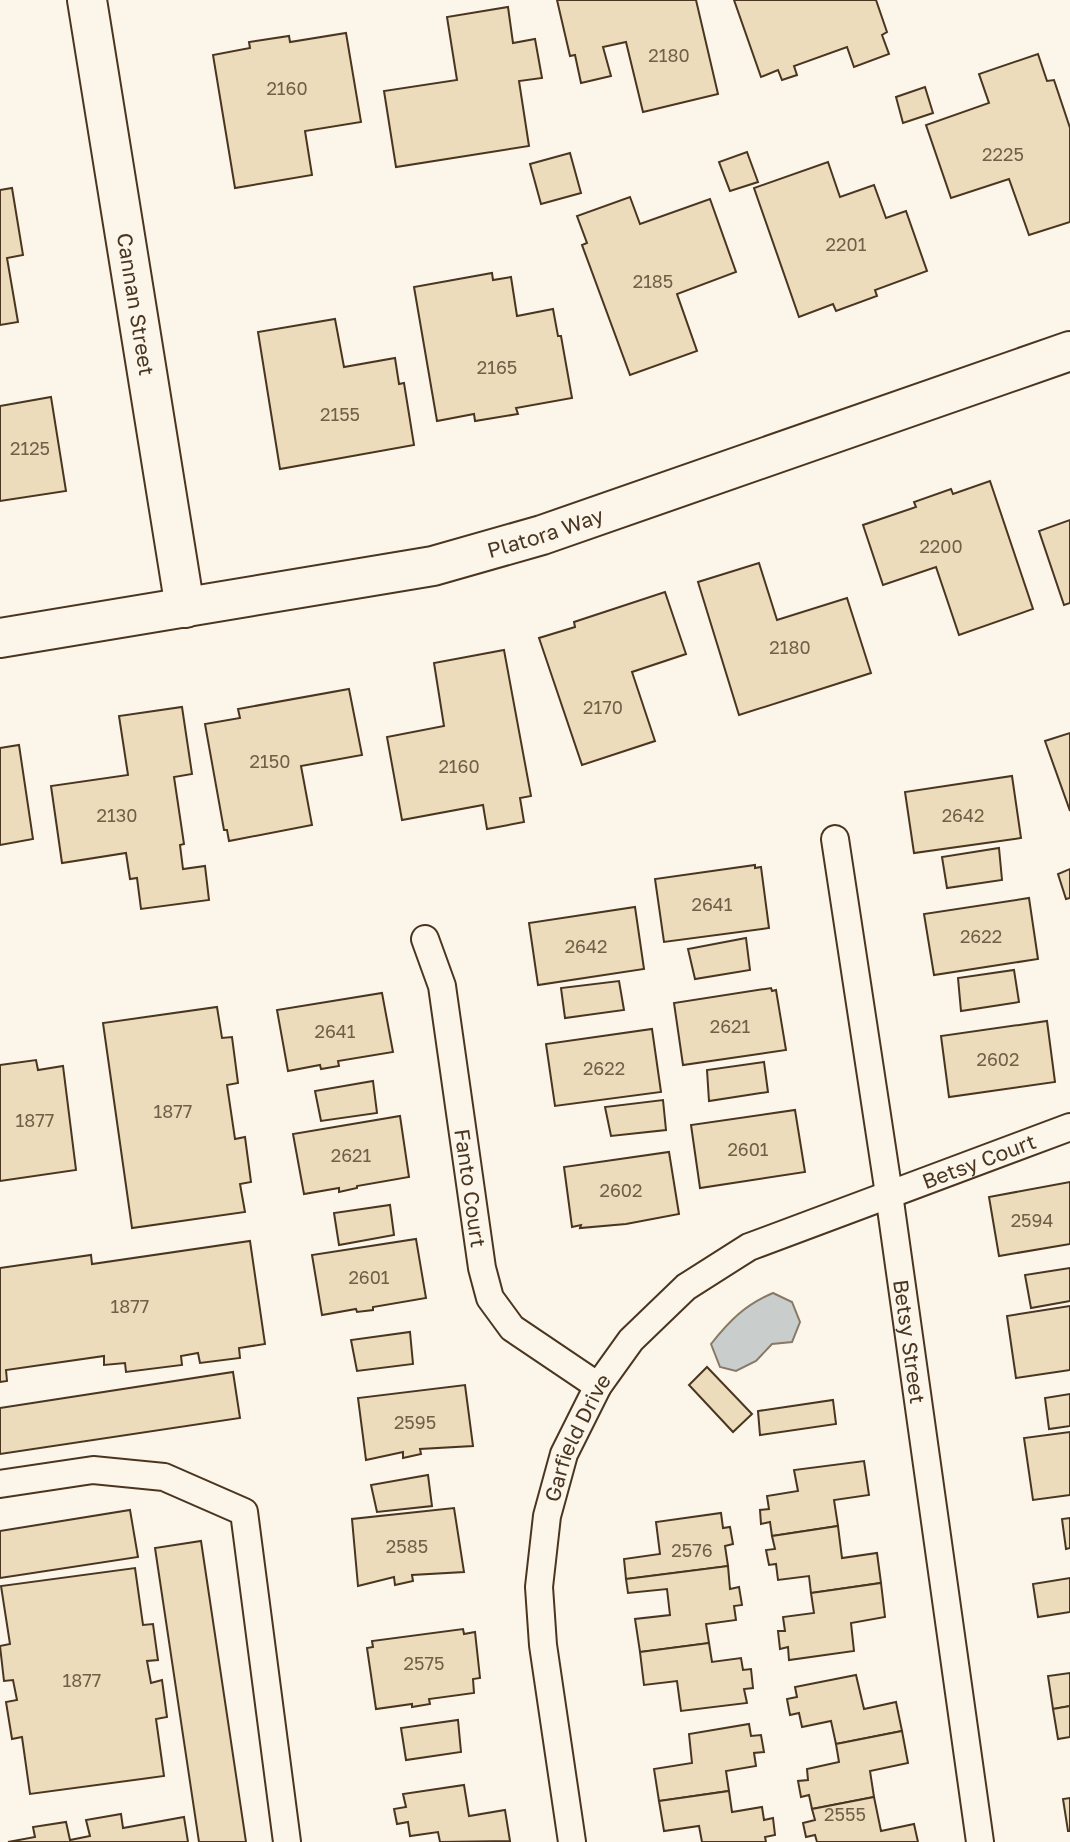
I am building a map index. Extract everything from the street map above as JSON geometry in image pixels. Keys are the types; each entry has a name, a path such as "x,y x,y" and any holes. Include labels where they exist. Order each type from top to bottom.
{"street":[{"name":"Cannan Street","path":"87,0 185,608"},
{"name":"Platora Way","path":"0,638 433,566 542,535 1070,351"}],"lane":[{"name":"Betsy Street","path":"835,839 889,1194 980,1842"},
{"name":"Fanto Court","path":"425,939 442,986 482,1268 490,1298 512,1328 597,1386"},
{"name":"Betsy Court","path":"889,1194 1070,1127"},
{"name":"Garfield Drive","path":"572,1842 543,1645 539,1587 547,1516 561,1466 597,1386 631,1340 687,1287 749,1247 889,1194"},
{"path":"0,1484 93,1470 164,1477 244,1512 287,1842"}],"shaded area":[{"path":"773,1293 792,1302 800,1322 792,1342 772,1344 756,1361 736,1371 720,1367 711,1344 739,1314"}],"building":[{"path":"557,0 696,0 718,94 643,112 626,42 603,47 611,76 581,83 575,55 570,56"},
{"path":"734,0 876,0 887,32 882,35 889,54 854,67 847,47 794,66 797,75 782,80 778,70 761,77"},
{"path":"508,7 513,43 535,39 542,78 519,81 529,146 396,167 384,91 457,80 447,17"},
{"path":"346,33 361,122 305,131 312,175 235,188 213,55 250,48 249,42 289,36 290,42"},
{"path":"1038,54 1047,81 1054,80 1070,128 1070,222 1029,235 1009,179 951,198 926,125 989,103 979,74"},
{"path":"925,87 933,113 903,123 896,97"},
{"path":"747,152 758,182 730,191 719,162"},
{"path":"570,153 581,193 541,204 530,164"},
{"path":"828,162 840,197 874,185 886,218 906,211 927,271 875,290 877,296 836,311 833,304 799,317 754,188"},
{"path":"12,188 23,255 7,258 18,322 0,325 0,190"},
{"path":"630,197 640,224 710,199 736,272 677,294 697,351 630,375 582,245 587,243 577,216"},
{"path":"492,273 493,280 511,277 517,316 553,309 558,336 561,336 572,398 516,408 518,414 475,421 474,414 437,421 414,287"},
{"path":"335,319 344,367 395,358 399,384 404,383 414,445 280,469 258,332"},
{"path":"51,397 66,491 0,501 0,406"},
{"path":"990,481 1033,609 959,635 936,567 883,585 863,525 916,507 914,502 951,489 953,494"},
{"path":"1070,520 1070,603 1064,605 1039,531"},
{"path":"759,563 777,620 847,598 871,673 739,715 698,582"},
{"path":"665,592 686,654 632,672 655,741 582,765 539,638 575,627 574,622"},
{"path":"504,650 531,796 520,798 524,822 487,829 483,805 402,820 387,737 444,726 434,663"},
{"path":"349,689 362,755 301,766 312,825 229,841 227,830 224,830 205,724 240,718 238,709"},
{"path":"182,707 192,774 174,777 184,844 180,845 183,869 205,866 209,900 141,909 137,878 130,879 126,853 62,863 51,786 128,775 119,716"},
{"path":"1070,733 1070,811 1045,741"},
{"path":"19,745 33,839 0,845 0,748"},
{"path":"1012,776 1021,838 914,853 905,792"},
{"path":"999,848 1002,880 947,888 942,857"},
{"path":"755,865 755,868 761,867 769,928 664,942 655,879"},
{"path":"1070,869 1070,898 1066,899 1058,874"},
{"path":"1029,898 1038,959 934,975 924,914"},
{"path":"635,907 644,969 538,985 529,923"},
{"path":"746,938 750,970 695,979 688,949"},
{"path":"1014,970 1019,1002 961,1011 958,978"},
{"path":"619,981 624,1010 565,1018 561,988"},
{"path":"771,988 772,991 776,990 786,1050 683,1065 674,1003"},
{"path":"382,993 393,1052 338,1061 339,1066 321,1069 320,1065 288,1071 277,1010"},
{"path":"217,1007 222,1038 232,1037 238,1083 227,1085 235,1139 245,1137 251,1182 240,1184 245,1212 132,1228 103,1023"},
{"path":"1047,1021 1055,1082 949,1097 941,1036"},
{"path":"652,1029 661,1092 555,1106 546,1044"},
{"path":"36,1060 38,1070 63,1066 76,1170 0,1181 0,1065"},
{"path":"764,1062 768,1092 709,1101 707,1070"},
{"path":"373,1081 377,1113 321,1121 315,1091"},
{"path":"663,1100 666,1130 611,1136 605,1107"},
{"path":"795,1110 805,1172 700,1188 691,1125"},
{"path":"400,1116 409,1177 339,1192 339,1188 304,1194 293,1134"},
{"path":"669,1152 679,1214 626,1224 572,1227 564,1167"},
{"path":"1070,1182 1070,1244 999,1256 989,1197"},
{"path":"390,1205 394,1235 339,1245 334,1213"},
{"path":"416,1239 426,1298 373,1307 373,1310 357,1312 356,1309 322,1315 312,1255"},
{"path":"250,1241 265,1344 239,1348 240,1358 200,1363 198,1353 181,1356 182,1365 126,1372 125,1363 104,1365 104,1356 6,1370 7,1381 0,1382 0,1268 91,1255 92,1264"},
{"path":"1070,1268 1070,1301 1031,1308 1025,1275"},
{"path":"1070,1306 1070,1370 1016,1378 1007,1316"},
{"path":"410,1332 413,1364 357,1371 351,1340"},
{"path":"707,1367 752,1414 733,1432 689,1385"},
{"path":"233,1372 240,1418 0,1454 0,1408"},
{"path":"465,1385 473,1446 420,1449 421,1454 403,1458 403,1452 366,1460 358,1398"},
{"path":"1070,1394 1070,1426 1049,1429 1045,1398"},
{"path":"833,1400 836,1424 760,1435 758,1411"},
{"path":"1070,1432 1070,1495 1033,1500 1024,1438"},
{"path":"864,1461 869,1495 834,1500 838,1526 772,1536 770,1522 761,1524 760,1510 769,1509 767,1496 798,1491 794,1470"},
{"path":"428,1475 432,1506 377,1512 371,1485"},
{"path":"454,1508 464,1572 412,1575 413,1581 395,1585 394,1577 358,1586 352,1519"},
{"path":"130,1510 138,1557 0,1578 0,1531"},
{"path":"721,1513 723,1528 730,1527 733,1544 725,1546 728,1566 626,1579 624,1559 660,1554 656,1522"},
{"path":"1070,1518 1070,1548 1066,1549 1062,1519"},
{"path":"838,1526 842,1558 877,1553 881,1583 811,1593 809,1576 778,1580 776,1564 769,1565 766,1550 775,1549 772,1536"},
{"path":"201,1541 246,1842 199,1842 155,1548"},
{"path":"728,1566 730,1589 739,1587 742,1605 734,1606 736,1620 706,1624 709,1643 640,1652 635,1619 670,1615 667,1589 628,1593 626,1579"},
{"path":"135,1568 143,1625 153,1624 158,1660 147,1661 151,1683 162,1680 167,1717 156,1719 164,1776 30,1794 22,1737 12,1739 6,1702 17,1700 13,1680 4,1681 0,1646 10,1644 1,1586"},
{"path":"1070,1578 1070,1612 1038,1617 1033,1584"},
{"path":"881,1583 885,1617 851,1623 854,1651 789,1660 788,1647 780,1649 778,1631 785,1631 783,1617 814,1613 811,1593"},
{"path":"463,1629 464,1634 475,1632 480,1678 473,1679 474,1693 429,1699 430,1704 412,1707 412,1704 376,1709 367,1648 373,1647 372,1641"},
{"path":"709,1643 712,1662 741,1658 743,1670 751,1669 753,1688 744,1689 747,1703 681,1711 677,1681 644,1685 640,1652"},
{"path":"1070,1673 1070,1706 1053,1709 1048,1676"},
{"path":"856,1675 864,1709 896,1702 902,1731 836,1744 831,1721 802,1727 799,1713 790,1715 787,1699 797,1697 795,1687"},
{"path":"1070,1706 1070,1737 1058,1739 1053,1709"},
{"path":"458,1720 461,1752 406,1760 401,1728"},
{"path":"749,1724 751,1736 761,1735 764,1752 754,1753 756,1766 726,1771 729,1791 659,1801 654,1769 692,1763 689,1734"},
{"path":"902,1731 908,1763 870,1771 874,1797 812,1809 809,1795 801,1797 798,1781 808,1780 807,1769 839,1762 836,1744"},
{"path":"464,1785 469,1816 505,1810 510,1841 440,1842 438,1832 410,1836 408,1822 397,1824 394,1809 406,1807 403,1794"},
{"path":"729,1791 732,1812 762,1807 764,1820 773,1818 775,1835 765,1837 766,1842 702,1842 699,1826 664,1831 659,1801"},
{"path":"874,1797 881,1831 914,1824 918,1842 817,1842 815,1835 806,1837 803,1823 815,1820 812,1809"},
{"path":"1070,1798 1070,1831 1068,1831 1063,1799"},
{"path":"121,1814 123,1828 184,1817 188,1842 8,1842 35,1837 33,1827 66,1822 70,1840 90,1836 86,1820"}]}
